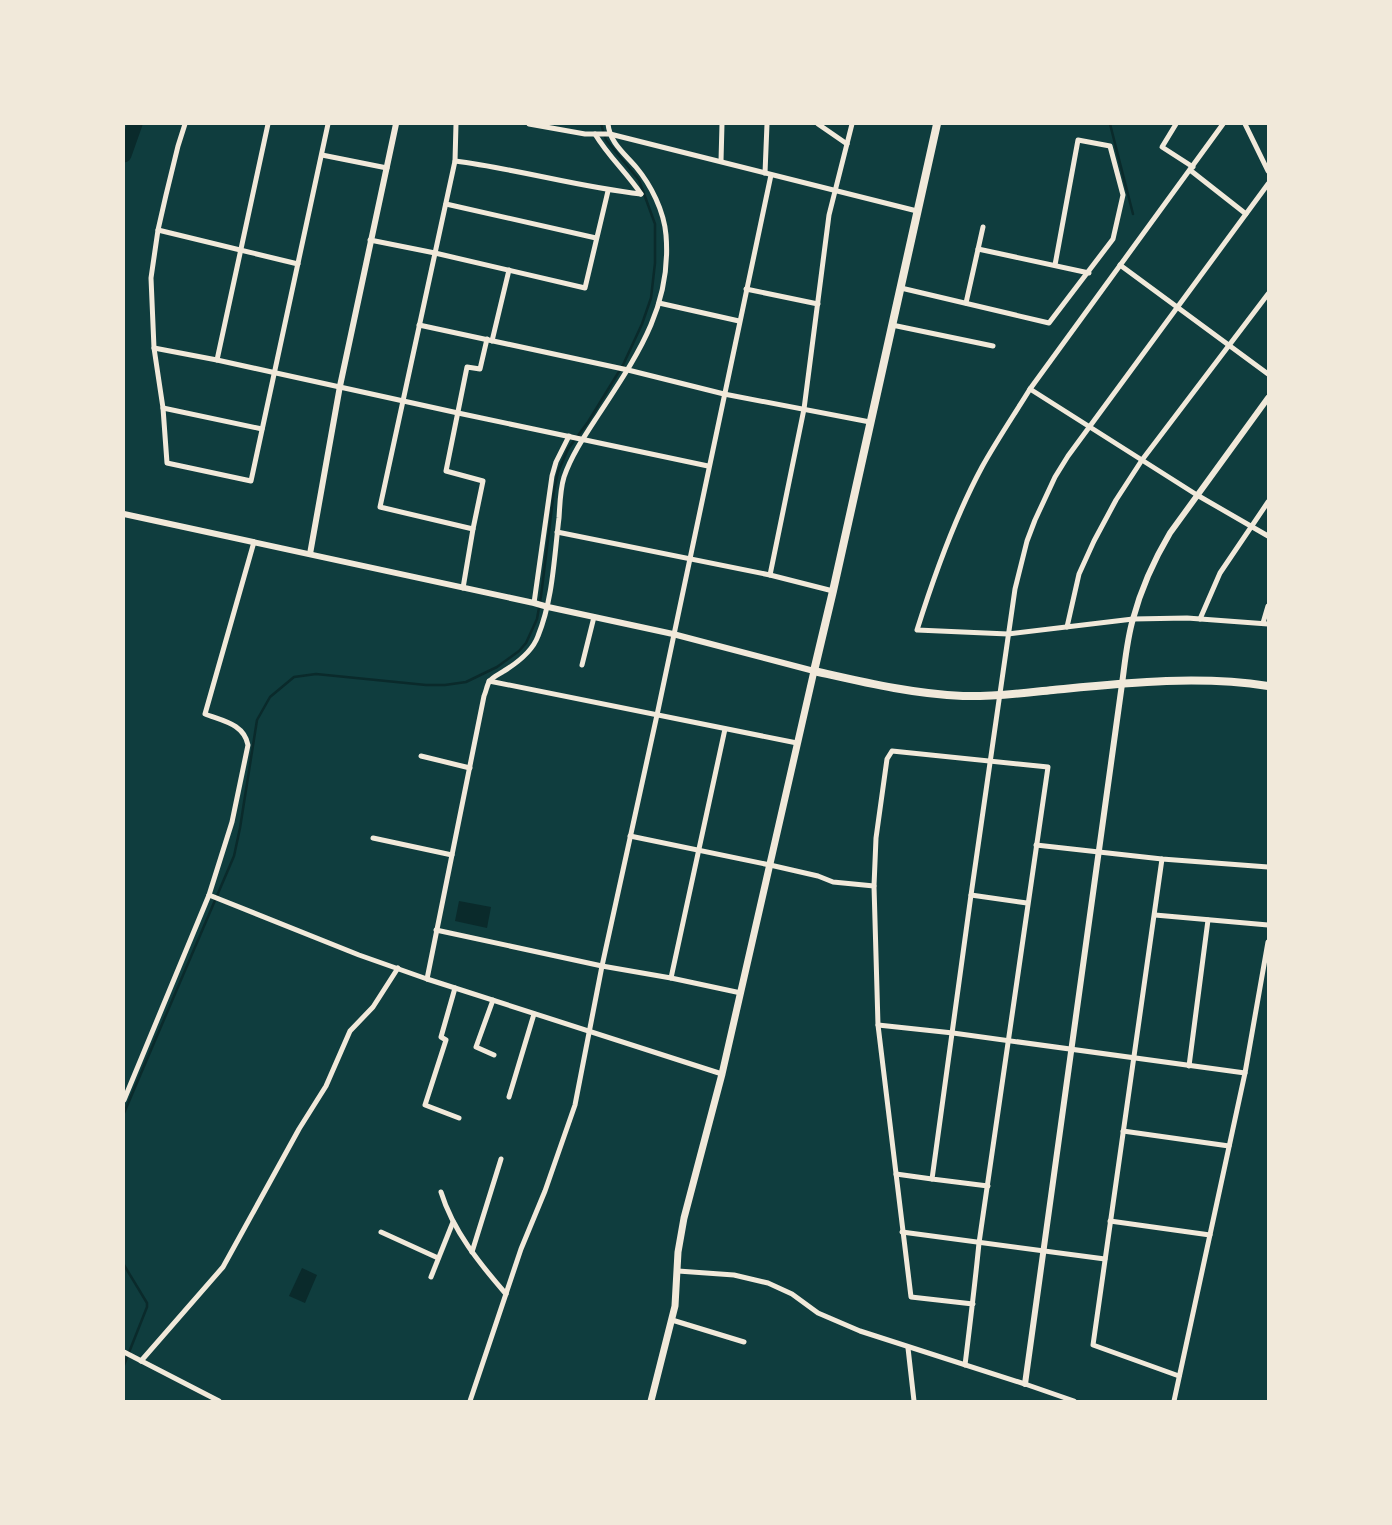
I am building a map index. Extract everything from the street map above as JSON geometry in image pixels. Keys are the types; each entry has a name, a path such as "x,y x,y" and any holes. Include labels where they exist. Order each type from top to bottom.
{"highway":[{"path":"937,124 814,671 890,688 964,696 1200,680 1232,681 1268,686"}],"main road":[{"path":"651,1401 677,1296 678,1252 684,1218 722,1074 814,671"}],"street":[{"path":"185,124 158,230 151,278 154,348 163,408 166,463 251,481 328,124"},
{"path":"217,360 268,124"},
{"path":"310,554 340,386 396,124"},
{"path":"456,124 455,161 380,507 473,529"},
{"path":"529,124 585,134 610,134 917,211"},
{"path":"427,978 484,696 489,681 512,666 535,644 548,607 555,560 562,484 569,464 582,439 628,370 651,329 665,277 666,233 654,193 636,168 618,150 610,134 608,124"},
{"path":"721,161 722,124"},
{"path":"764,173 767,124"},
{"path":"818,124 847,144"},
{"path":"770,576 804,409 829,215 852,124"},
{"path":"1176,124 1162,147 1246,214"},
{"path":"1223,124 1030,389 982,468 954,530 917,630 1008,634 1133,620 1200,619 1266,623 1268,606"},
{"path":"1245,124 1268,171"},
{"path":"455,161 488,165 608,191 641,194 608,154 595,134"},
{"path":"900,288 1050,323 1113,239 1123,195 1110,146 1078,140 1055,265"},
{"path":"322,155 387,168"},
{"path":"470,1401 506,1294 575,1105 602,966 771,174"},
{"path":"932,1179 1008,634 1021,565 1035,520 1055,477 1089,426 1268,184"},
{"path":"370,240 585,288 608,191"},
{"path":"446,204 596,238"},
{"path":"966,303 983,228"},
{"path":"158,230 298,264"},
{"path":"978,249 1089,273"},
{"path":"1120,265 1268,374"},
{"path":"463,588 483,481 446,471 467,367 480,370 509,270"},
{"path":"746,289 818,304"},
{"path":"1067,627 1079,574 1116,500 1142,460 1268,294"},
{"path":"659,303 739,321"},
{"path":"419,324 628,370 724,394 870,422"},
{"path":"892,325 993,346"},
{"path":"154,348 340,386 708,466"},
{"path":"1030,389 1197,495 1268,536"},
{"path":"1025,1384 1122,684 1133,620 1145,585 1160,550 1170,533 1268,398"},
{"path":"163,408 262,429"},
{"path":"534,603 552,476 556,462 569,436"},
{"path":"1200,619 1220,573 1268,502"},
{"path":"124,514 673,634 814,671"},
{"path":"557,532 833,591"},
{"path":"124,1100 209,896 232,822 248,745 246,736 242,731 205,714 254,542"},
{"path":"582,665 594,617"},
{"path":"489,681 797,743"},
{"path":"671,978 725,729"},
{"path":"965,1365 973,1304 979,1242 1010,1041 1027,903 1048,767 892,751 887,759 876,838 874,886 878,1025 910,1297 973,1304"},
{"path":"421,756 470,768"},
{"path":"630,836 770,865 818,876 833,882 874,886"},
{"path":"373,838 452,854"},
{"path":"1036,845 1162,859 1268,867"},
{"path":"1162,859 1093,1345 1179,1376"},
{"path":"971,895 1027,903"},
{"path":"209,896 360,955 455,988 722,1074"},
{"path":"1155,915 1268,925"},
{"path":"1189,1066 1208,920"},
{"path":"436,930 602,966 741,993"},
{"path":"1174,1401 1245,1073 1268,942"},
{"path":"141,1361 223,1267 299,1129 326,1086 350,1031 373,1007 398,968"},
{"path":"455,988 441,1038 446,1040 425,1106 460,1118"},
{"path":"493,1000 476,1048 494,1055"},
{"path":"509,1098 534,1014"},
{"path":"878,1025 953,1033 1245,1073"},
{"path":"1123,1131 1229,1146"},
{"path":"472,1252 501,1159"},
{"path":"896,1174 988,1186"},
{"path":"441,1192 453,1222 472,1252 506,1294"},
{"path":"431,1278 453,1222"},
{"path":"1110,1222 1210,1235"},
{"path":"381,1232 438,1258"},
{"path":"902,1232 1105,1259"},
{"path":"678,1271 734,1276 768,1283 792,1294 818,1314 860,1331 1074,1401"},
{"path":"672,1320 744,1342"},
{"path":"908,1348 914,1401"},
{"path":"124,1352 219,1401"}],"water":[{"path":"459,901 491,907 487,928 455,921"},
{"path":"302,1268 317,1275 305,1303 289,1296"}],"waterway":[{"path":"124,155 135,124"},
{"path":"124,1113 234,856 257,720 270,697 294,677 316,674 426,685 466,682 497,667 519,651 526,643 537,619 558,472 568,449 588,422 623,365 642,324 651,298 655,263 655,224 639,180 606,140 601,124"},
{"path":"1110,124 1133,214"},
{"path":"124,1265 147,1303 124,1365"}]}
